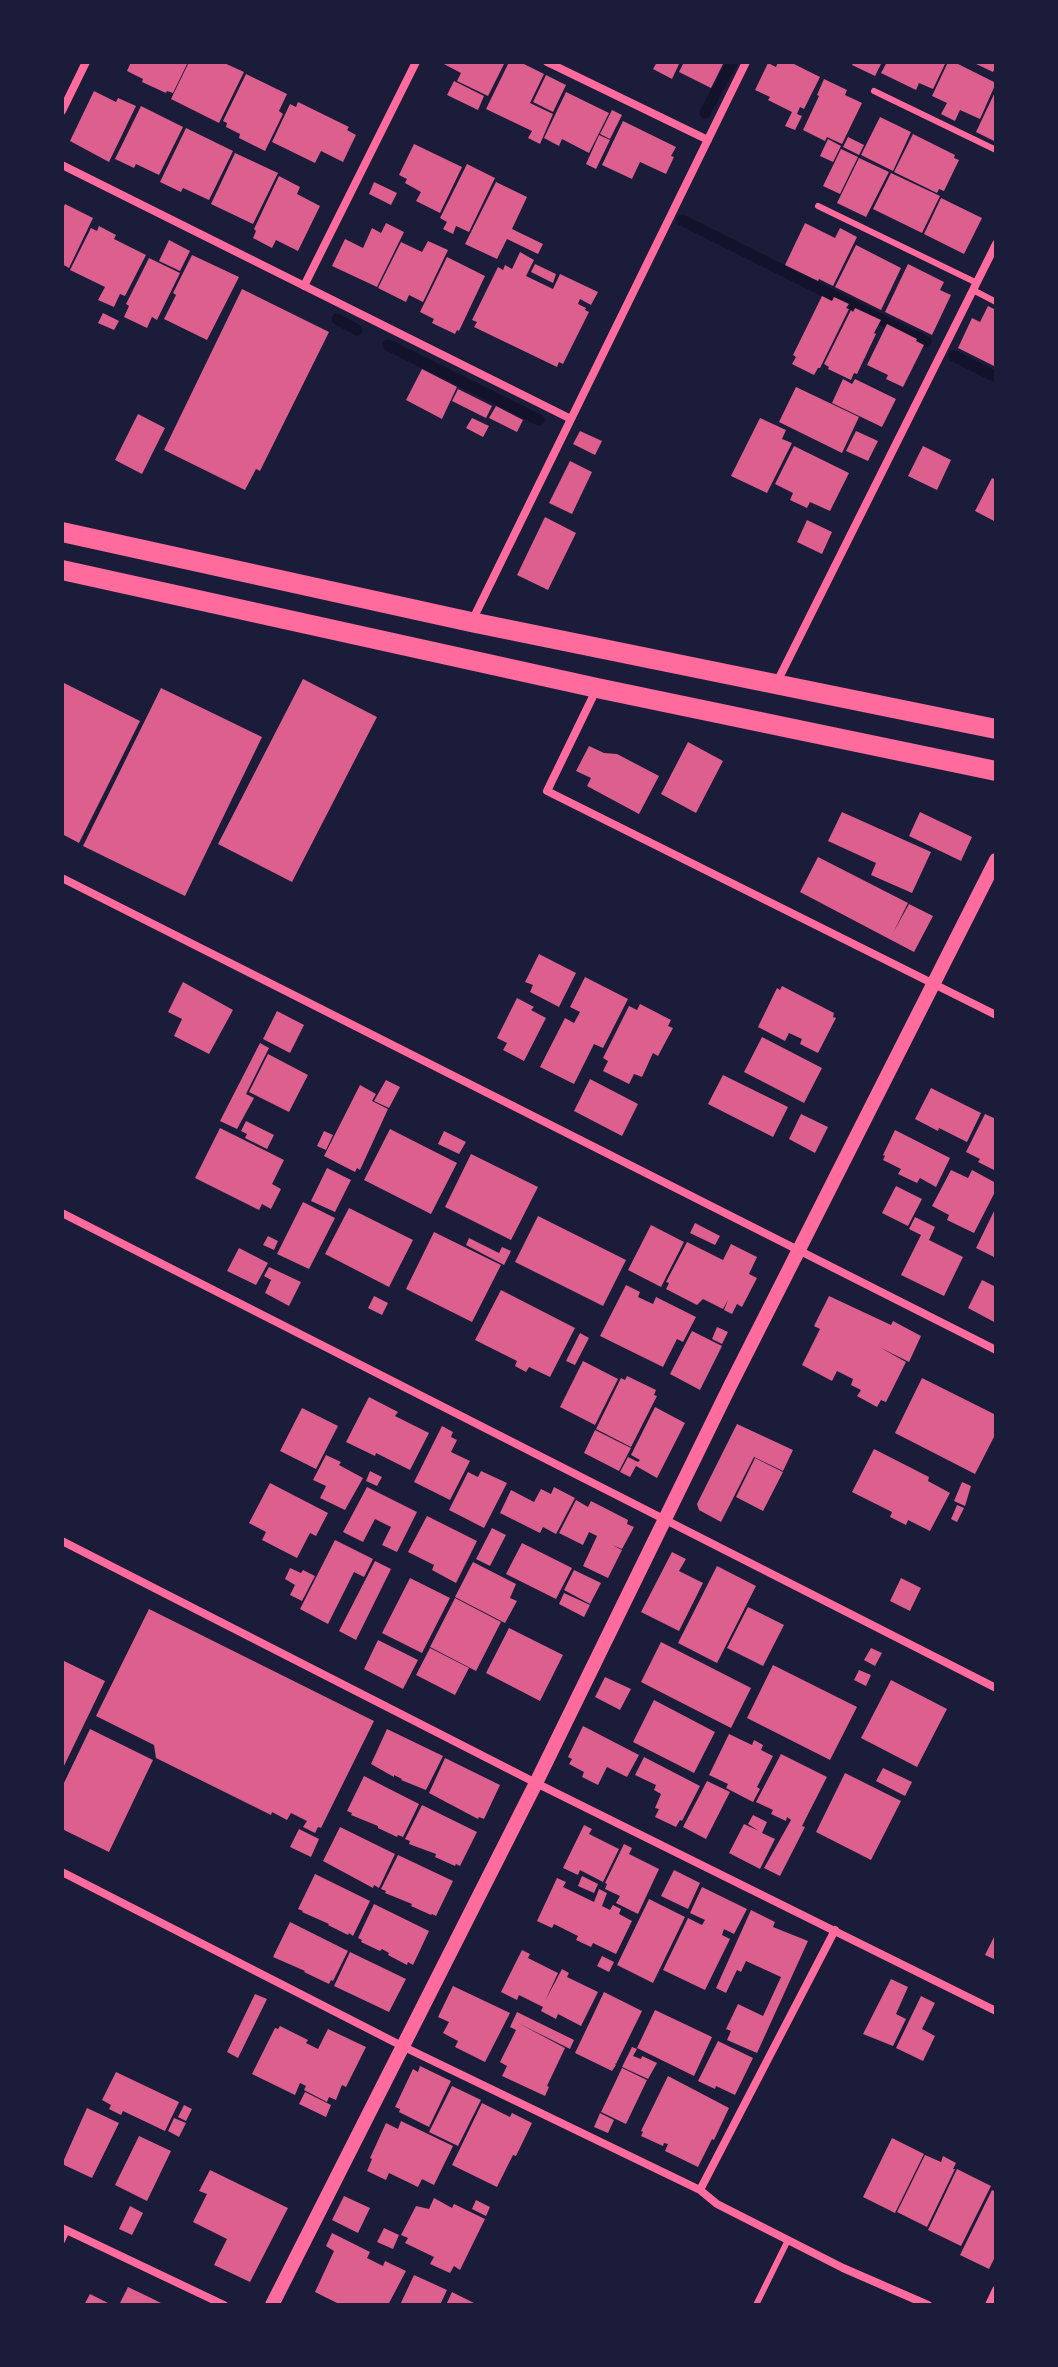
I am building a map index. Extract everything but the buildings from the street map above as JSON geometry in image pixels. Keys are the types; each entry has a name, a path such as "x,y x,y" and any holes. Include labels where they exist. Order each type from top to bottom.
{"main road":[{"path":"62,532 471,622 996,729"},
{"path":"62,570 597,688 996,771"}],"street":[{"path":"62,111 86,62"},
{"path":"304,286 416,62"},
{"path":"547,62 708,140"},
{"path":"471,622 746,62"},
{"path":"62,165 571,419"},
{"path":"777,683 996,244"},
{"path":"597,688 547,791 996,1015"},
{"path":"272,2305 996,860"},
{"path":"62,878 996,1350"},
{"path":"62,1213 996,1688"},
{"path":"62,1541 536,1783 996,2011"},
{"path":"62,1872 402,2046 700,2190 717,2204 843,2268 928,2305"},
{"path":"700,2190 835,1930"},
{"path":"64,2229 224,2305"},
{"path":"989,2305 996,2290"}],"lane":[{"path":"874,91 996,150"},
{"path":"818,206 975,286 996,302"},
{"path":"62,2241 64,2229"},
{"path":"756,2305 788,2240"}],"waterway":[{"path":"705,113 732,62"},
{"path":"682,220 926,342"},
{"path":"337,319 357,330"},
{"path":"388,345 539,420"},
{"path":"954,356 996,377"}]}
